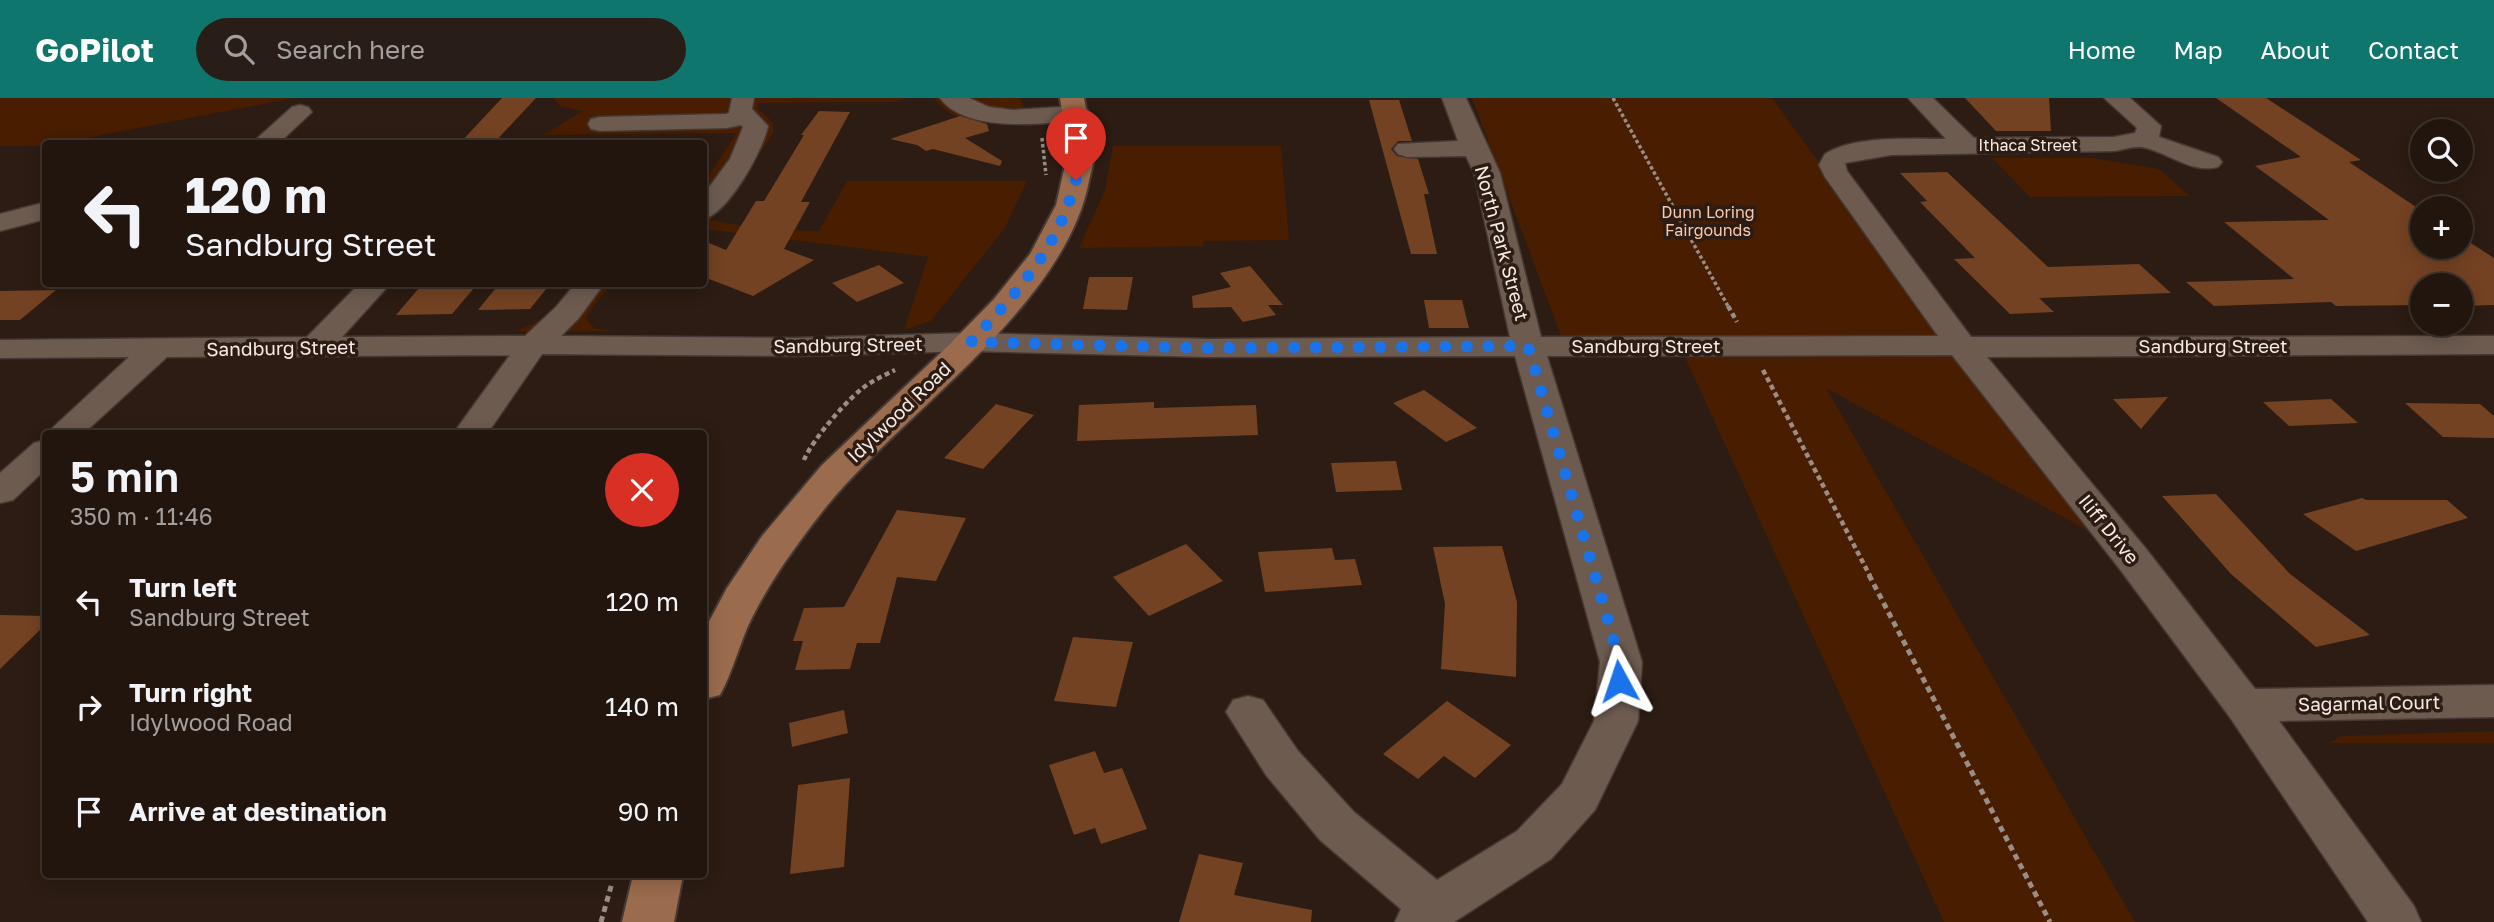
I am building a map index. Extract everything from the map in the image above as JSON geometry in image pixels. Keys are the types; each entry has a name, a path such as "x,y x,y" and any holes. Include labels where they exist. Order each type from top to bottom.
{"main road":[{"name":"Idylwood Road","path":"707,676 729,621 782,536 836,471 971,342 1028,280 1063,220 1081,164 1082,136 1075,106"},
{"path":"648,922 657,878"}],"street":[{"path":"952,98 974,112 988,116 1022,118 1075,106"},
{"name":"North Park Street","path":"1428,915 1534,845 1578,797 1616,721 1620,662 1528,346 1487,173 1454,98"},
{"path":"1920,98 1967,146"},
{"path":"2116,98 2149,125 2149,133 2143,139 2199,160"},
{"path":"600,124 719,122 744,107 756,126 755,136 707,207"},
{"path":"268,140 300,112"},
{"name":"Ithaca Street","path":"1854,150 2114,144 2143,139"},
{"path":"1406,149 1474,148"},
{"name":"Iliff Drive","path":"1854,150 1834,159 1834,172 1962,347 2133,559 2244,705 2396,922"},
{"path":"0,223 42,211"},
{"path":"315,346 372,287"},
{"path":"473,430 533,345 561,319 588,287"},
{"name":"Sandburg Street","path":"0,349 807,346 971,342 1209,348 2494,345"},
{"path":"67,430 156,350"},
{"path":"0,492 42,454"},
{"name":"Sagarmal Court","path":"2244,705 2494,701"},
{"path":"1248,712 1282,763 1337,826 1428,915"}],"path":[{"path":"1613,98 1751,346 2050,922"},
{"path":"601,922 614,878"}],"green space":[{"path":"0,98 294,98 77,140 42,140 42,146 0,146"},
{"path":"553,98 906,98 897,102 758,103 758,109 773,122 773,133 729,202 710,220 761,229 819,231 847,181 1027,181 1005,228 931,321 904,330 928,257 707,229 707,178 737,133 543,135 583,111 560,106"},
{"path":"934,98 1020,98 1032,127 966,120 943,108"},
{"name":"Dunn Loring Fairgounds","path":"1472,98 1772,98 2087,530 1826,388 2135,922 1944,922 1678,342 1561,336"},
{"path":"1113,146 1281,146 1289,240 1204,241 1203,246 1079,248 1105,190"},
{"path":"1992,158 2093,158 2159,169 2190,196 2030,197"},
{"path":"571,287 609,287 586,319 594,328 613,331 517,331 546,317"},
{"path":"2494,731 2494,743 2329,743 2341,736"}],"building":[{"path":"502,98 536,98 497,140 463,140"},
{"path":"1965,98 2049,98 2051,131 1996,131"},
{"path":"2216,98 2266,98 2361,160 2349,162 2410,203 2410,259 2473,259 2473,244 2494,258 2494,305 2473,306 2473,273 2410,273 2410,305 2336,306 2331,302 2214,306 2186,282 2294,279 2224,222 2329,220 2255,166 2301,157"},
{"path":"1369,100 1399,100 1412,141 1398,141 1391,149 1397,156 1418,159 1429,194 1424,194 1437,254 1411,254"},
{"path":"819,111 850,112 801,202 810,202 784,249 814,260 753,296 707,278 707,242 726,250 756,201 764,201 804,135 801,135"},
{"path":"960,116 987,124 989,131 965,138 1002,161 1000,166 933,149 926,151 917,145 890,139"},
{"path":"1947,172 2048,267 2139,264 2171,293 2039,298 2054,312 2010,314 1954,259 1975,258 1920,202 1927,201 1900,173"},
{"path":"879,265 904,283 857,302 832,283"},
{"path":"1250,266 1283,305 1268,305 1276,315 1243,322 1231,307 1193,308 1192,296 1231,287 1220,273"},
{"path":"1089,277 1133,277 1127,310 1083,309"},
{"path":"497,287 548,287 530,309 478,310"},
{"path":"419,288 474,288 452,314 396,315"},
{"path":"56,290 20,320 0,320 0,291"},
{"path":"1424,300 1462,300 1469,328 1429,328"},
{"path":"1424,390 1477,428 1446,442 1393,403"},
{"path":"2168,397 2141,429 2113,399"},
{"path":"2331,399 2358,423 2289,426 2263,402"},
{"path":"1154,402 1154,408 1256,405 1258,435 1077,441 1079,405"},
{"path":"2405,403 2480,404 2494,416 2494,438 2443,437"},
{"path":"996,404 1034,415 983,469 944,458"},
{"path":"1396,461 1402,490 1336,492 1331,463"},
{"path":"2216,494 2290,574 2370,635 2316,647 2231,574 2162,496"},
{"path":"2362,498 2447,500 2468,518 2356,551 2303,514"},
{"path":"897,510 966,518 936,581 897,577 880,643 857,643 850,669 795,670 803,641 793,641 804,608 844,607"},
{"path":"1186,544 1223,581 1149,616 1113,577"},
{"path":"1502,546 1517,602 1516,677 1441,669 1445,604 1433,547"},
{"path":"1332,548 1335,560 1355,559 1362,585 1265,592 1258,552"},
{"path":"0,615 42,616 42,628 0,669"},
{"path":"1073,637 1133,642 1116,707 1054,701"},
{"path":"1447,701 1511,745 1475,778 1444,756 1418,779 1383,754"},
{"path":"844,710 848,733 792,747 789,723"},
{"path":"1095,751 1104,773 1122,768 1147,829 1101,844 1095,828 1074,835 1049,765"},
{"path":"850,778 844,867 790,874 798,785"},
{"path":"1199,854 1243,863 1234,895 1312,910 1311,922 1179,922"}],"route":[{"path":"1076,180 1063,220 1043,257 1028,280 971,342 1001,345 1209,348 1528,346 1620,662 1619,681"}]}
